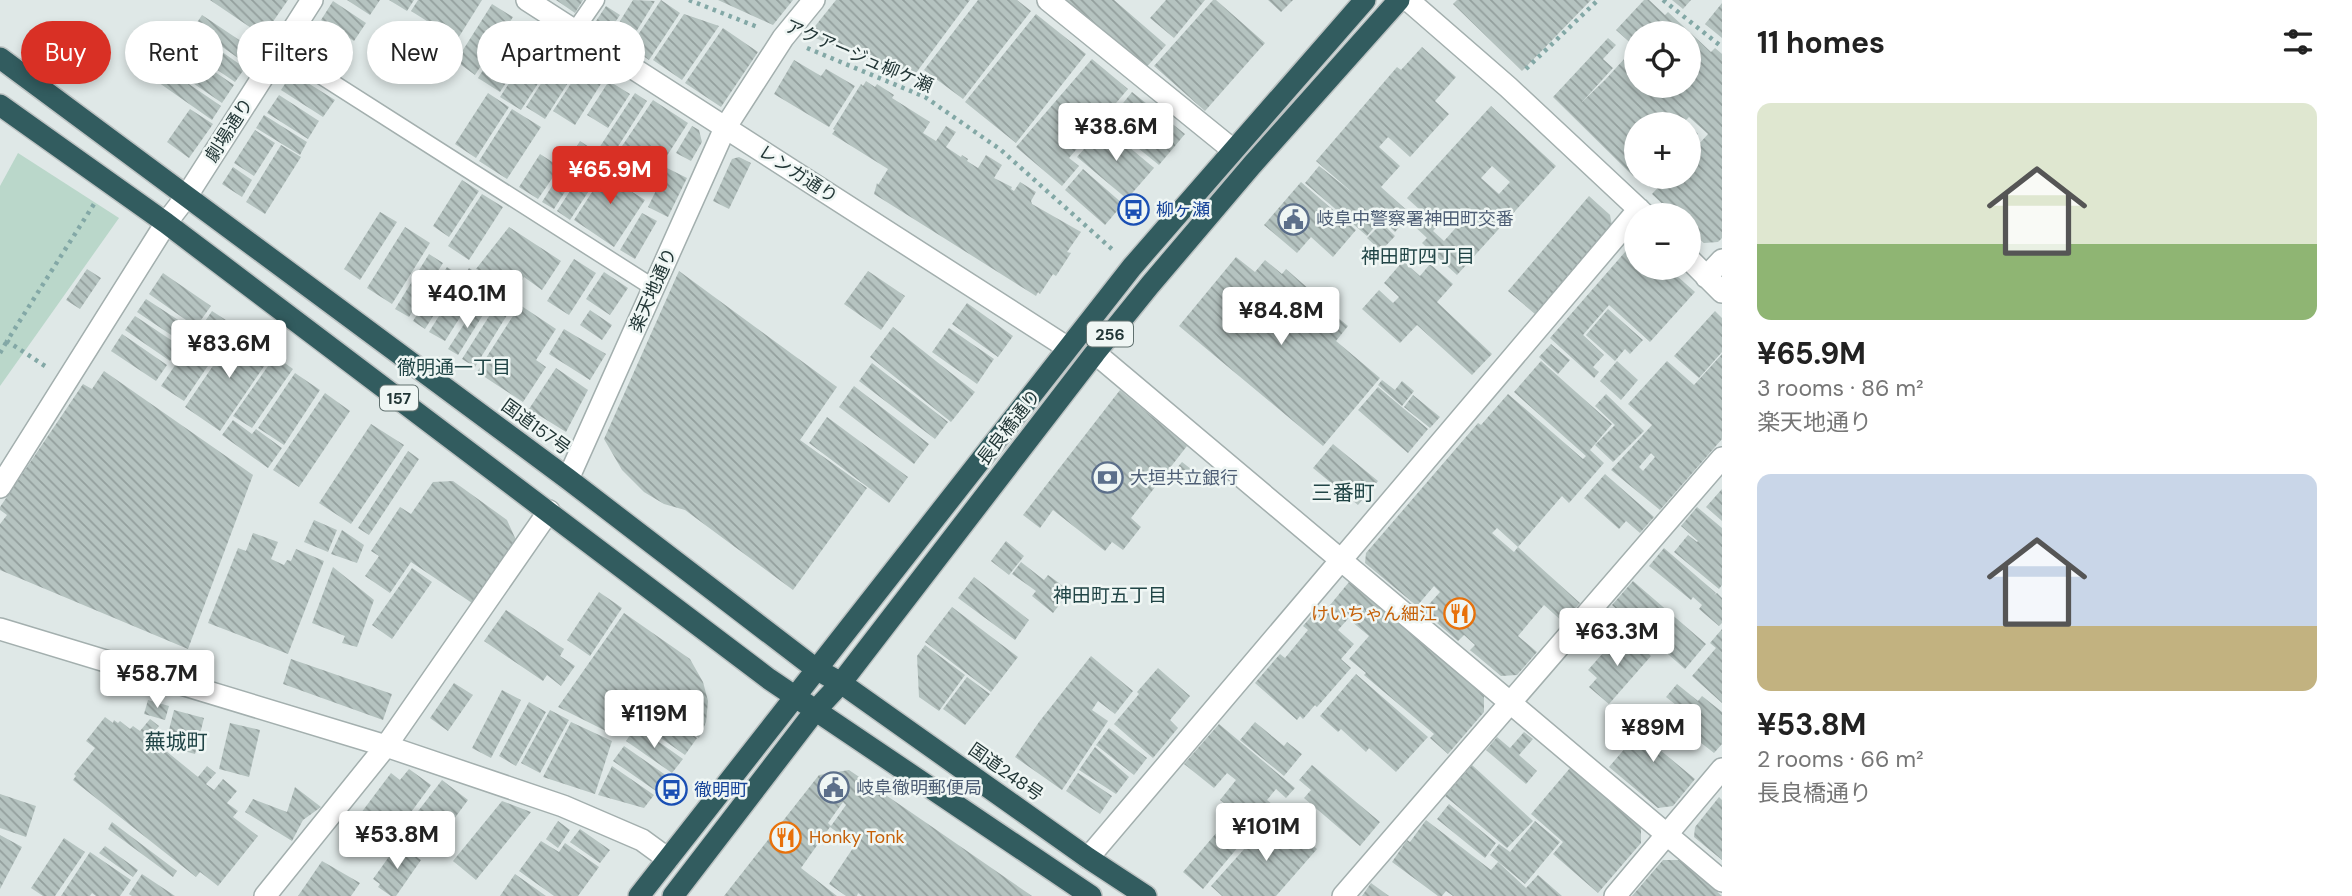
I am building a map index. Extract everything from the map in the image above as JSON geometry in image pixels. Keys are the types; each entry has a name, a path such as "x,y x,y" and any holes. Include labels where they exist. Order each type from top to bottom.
{"highway":[{"name":"長良橋通り","path":"639,896 1132,267 1365,0"},
{"name":"長良橋通り","path":"678,894 815,711 841,683 1095,353 1252,165 1399,0"},
{"name":"国道157号","path":"0,58 568,479 816,670 841,683"},
{"name":"157","path":"0,105 166,223 769,679 794,695"},
{"name":"国道248号","path":"841,683 1146,896"},
{"path":"794,695 1091,896"}],"street":[{"name":"劇場通り","path":"300,21 313,0"},
{"name":"レンガ通り","path":"527,0 562,21"},
{"name":"楽天地通り","path":"568,479 725,128 783,38 814,0"},
{"path":"1048,0 1233,150"},
{"path":"1408,0 1508,87 1632,203"},
{"name":"レンガ通り","path":"645,75 1068,348"},
{"name":"劇場通り","path":"0,487 166,223 186,197 259,84"},
{"path":"1088,858 1624,233"},
{"path":"1706,277 1722,260"},
{"path":"1701,272 1722,292"},
{"path":"1095,353 1722,881"},
{"path":"1343,896 1722,458"},
{"path":"265,896 386,746 549,511"},
{"path":"0,629 386,746 563,806 642,840 668,859"},
{"path":"1615,896 1722,769"}],"lane":[{"path":"582,21 596,0"},
{"path":"334,84 654,288"}],"path":[{"name":"アクアージュ柳ケ瀬","path":"690,0 925,97 1002,150 1132,267"},
{"path":"1508,87 1598,0"},
{"path":"1663,0 1722,47"},
{"path":"0,353 108,183"},
{"path":"7,341 67,380"}],"green space":[{"path":"18,153 119,218 0,386 0,186"}],"building":[{"path":"210,0 288,0 273,21 241,21"},
{"path":"347,0 380,0 370,15"},
{"path":"389,0 414,0 407,11"},
{"path":"418,0 482,0 463,30 463,21 427,21 411,11"},
{"path":"556,0 583,0 575,13"},
{"path":"633,0 655,1 643,21 620,21"},
{"path":"661,0 680,13 649,60 645,57 645,24"},
{"path":"718,0 793,0 773,25"},
{"path":"836,0 970,0 913,77 808,35"},
{"path":"978,0 1017,0 1031,11 963,99 924,70"},
{"path":"1063,0 1114,0 1166,45 1144,70"},
{"path":"1166,0 1205,0 1174,38 1150,18"},
{"path":"1213,0 1265,43 1205,111 1154,66"},
{"path":"1268,0 1293,0 1281,12"},
{"path":"1457,0 1591,0 1522,71 1453,4"},
{"path":"1644,0 1649,0 1665,15 1668,12 1678,21 1624,21"},
{"path":"1672,0 1691,0 1683,9"},
{"path":"333,1 366,23 354,41 353,21 321,20"},
{"path":"1722,3 1722,38 1705,24"},
{"path":"492,4 513,17 510,21 481,21"},
{"path":"606,6 620,15 616,21 596,21"},
{"path":"684,14 719,26 682,80 653,60"},
{"path":"1036,14 1086,54 1016,143 965,102"},
{"path":"202,15 211,21 198,21"},
{"path":"1624,21 1624,37 1616,30"},
{"path":"477,28 475,75 463,66 463,50"},
{"path":"723,28 758,52 721,107 685,83"},
{"path":"223,29 237,39 237,57 223,47"},
{"path":"1608,38 1616,45 1603,59 1613,68 1582,102 1624,59 1624,98 1701,98 1701,43 1711,52 1715,48 1722,54 1722,238 1718,242 1704,243 1701,240 1701,203 1661,203 1652,194 1657,189 1701,189 1701,142 1708,134 1701,128 1701,112 1624,112 1624,167 1553,97"},
{"path":"1422,47 1456,77 1435,101 1449,114 1410,157 1388,137 1379,147 1400,166 1381,187 1411,214 1395,232 1381,219 1367,236 1305,183 1319,166 1354,194 1316,161 1397,67 1401,70"},
{"path":"223,53 237,62 235,82 223,74"},
{"path":"1092,59 1128,89 1069,158 1079,166 1062,186 1016,147"},
{"path":"794,60 821,76 826,69 855,86 829,127 774,94"},
{"path":"223,77 234,85 222,103 194,84 223,84"},
{"path":"866,81 875,87 877,84 894,95 892,98 930,122 923,133 936,141 946,126 956,132 946,147 978,168 986,155 1002,165 994,178 1012,187 1014,191 1020,182 1036,192 1032,204 1081,232 1067,252 1071,253 1056,276 1053,274 1040,294 1038,292 1036,296 874,194 877,183 878,185 888,169 832,134 861,84 863,86"},
{"path":"161,84 189,84 221,106 212,120"},
{"path":"285,84 310,84 335,100 323,117 281,90"},
{"path":"487,84 505,84 500,92"},
{"path":"509,84 538,84 521,110 500,97"},
{"path":"541,84 567,84 545,119 526,107"},
{"path":"571,84 601,84 575,125 553,111"},
{"path":"607,84 614,84 630,94 608,128 587,115"},
{"path":"1132,92 1185,134 1159,165 1107,123"},
{"path":"488,93 509,107 476,158 455,144"},
{"path":"635,93 647,101 612,156 599,148"},
{"path":"279,95 319,121 308,139 267,113"},
{"path":"653,100 688,123 652,179 616,155"},
{"path":"1491,106 1556,166 1457,275 1422,243 1427,238 1410,222 1420,210 1407,198","holes":["1492,166 1510,182 1499,194 1481,178","1451,212 1461,222 1444,241 1433,231"]},
{"path":"190,109 213,124 189,158 167,142"},
{"path":"512,109 541,127 507,179 479,161"},
{"path":"264,115 307,142 300,155 256,128"},
{"path":"692,126 699,130 702,142 691,161 676,153"},
{"path":"1104,126 1154,168 1127,199 1077,157"},
{"path":"255,130 275,143 254,176 234,163"},
{"path":"580,141 592,149 554,209 542,202"},
{"path":"281,145 301,157 265,214 246,202"},
{"path":"596,151 609,160 570,220 557,211"},
{"path":"540,154 560,167 538,199 519,187"},
{"path":"739,157 751,163 729,209 713,201 732,159"},
{"path":"612,161 631,173 623,186 645,200 614,247 574,220"},
{"path":"233,167 252,180 242,197 222,184"},
{"path":"667,168 687,178 668,217 648,207"},
{"path":"1083,169 1123,204 1105,225 1065,190"},
{"path":"462,180 479,191 449,237 433,226"},
{"path":"1301,182 1356,230 1333,257 1311,237 1297,253 1264,225"},
{"path":"482,194 503,207 469,260 448,246"},
{"path":"1589,196 1610,215 1612,225 1535,314 1508,291"},
{"path":"380,212 397,222 360,280 344,269"},
{"path":"642,213 657,221 635,259 620,250"},
{"path":"1382,223 1395,236 1381,251 1367,238"},
{"path":"405,227 430,243 392,304 367,288"},
{"path":"509,227 561,261 542,290 524,277 519,286 476,269"},
{"path":"1624,253 1624,280 1682,280 1695,292 1650,342 1609,305 1583,335 1604,355 1593,367 1599,372 1594,378 1550,338"},
{"path":"429,254 443,263 409,317 395,309"},
{"path":"1236,257 1255,272 1265,260 1282,274 1286,269 1310,290 1296,307 1312,320 1324,306 1348,326 1336,341 1380,378 1323,446 1179,326"},
{"path":"574,259 596,273 569,315 547,301"},
{"path":"1403,261 1420,276 1430,264 1453,284 1437,302 1492,354 1472,375 1417,325 1400,343 1362,309 1379,290 1393,303 1399,297 1384,283"},
{"path":"447,267 459,275 425,329 413,321"},
{"path":"469,268 485,278 445,341 429,332"},
{"path":"87,269 101,278 80,309 66,300"},
{"path":"679,271 837,387 800,440 867,488 793,590 685,510 664,504 644,492 622,470 604,439"},
{"path":"868,271 905,296 881,330 844,304"},
{"path":"604,272 628,288 610,315 586,299"},
{"path":"163,273 211,306 196,327 149,294"},
{"path":"146,299 192,329 183,343 137,312"},
{"path":"500,299 512,307 475,367 462,359"},
{"path":"967,303 1013,336 998,357 952,324"},
{"path":"477,304 486,310 458,355 448,349"},
{"path":"520,305 556,329 536,360 546,367 523,402 477,372"},
{"path":"1608,309 1643,340 1630,354 1625,349 1615,361 1586,335"},
{"path":"590,310 612,325 602,340 580,325"},
{"path":"212,311 235,326 184,401 161,386"},
{"path":"1715,311 1722,318 1722,352 1699,378 1674,356"},
{"path":"135,316 180,346 170,361 125,330"},
{"path":"893,327 975,392 951,422 870,357"},
{"path":"949,328 994,359 977,384 932,352"},
{"path":"238,329 273,353 220,431 185,407"},
{"path":"564,329 606,354 590,380 549,354"},
{"path":"122,334 167,365 156,381 111,351"},
{"path":"1551,344 1570,360 1558,374 1539,357"},
{"path":"1722,354 1722,439 1660,510 1611,470 1652,425 1628,404 1667,361 1694,385","holes":["1651,453 1655,457 1643,471 1639,467"]},
{"path":"275,356 293,369 252,428 233,416"},
{"path":"1541,361 1612,424 1590,450 1604,463 1569,503 1562,496 1518,547 1580,603 1563,622 1544,605 1518,636 1537,652 1517,675 1501,676 1470,650 1475,645 1464,635 1458,641 1423,611 1440,592 1434,586 1417,606 1365,563 1366,553 1478,423 1481,425 1508,394 1583,459 1586,456 1514,392","holes":["1497,528 1518,547 1514,552 1492,533"]},
{"path":"1617,361 1638,380 1621,400 1600,381"},
{"path":"872,363 948,422 935,439 859,381"},
{"path":"556,368 588,390 566,432 529,409"},
{"path":"104,371 253,475 188,649 0,570 0,524 7,515 0,507 83,384 92,389"},
{"path":"295,373 320,390 284,445 258,428"},
{"path":"1382,380 1395,390 1402,381 1414,391 1402,406 1378,385"},
{"path":"854,386 929,444 914,464 839,407"},
{"path":"1378,387 1428,429 1408,453 1358,410"},
{"name":"大垣共立銀行","path":"1120,390 1187,446 1131,518 1141,527 1123,550 1112,542 1105,551 1053,510 1040,528 1023,515"},
{"path":"325,393 350,411 299,487 273,470"},
{"path":"1606,394 1644,431 1613,462 1595,445 1615,425 1595,406"},
{"path":"1413,395 1440,417 1430,428 1404,407"},
{"path":"827,417 908,477 889,503 809,443"},
{"path":"233,420 252,434 256,429 282,448 268,468 222,435"},
{"path":"371,424 404,445 351,524 319,503"},
{"path":"1333,444 1378,481 1358,505 1313,468"},
{"path":"408,451 419,459 369,535 358,528"},
{"path":"1182,462 1196,473 1190,480 1176,469"},
{"path":"1605,474 1654,517 1640,533 1626,521 1619,529 1584,498"},
{"path":"453,481 507,520 516,540 472,603 411,562 390,593 365,576 379,556 371,551 400,507 411,514 433,482"},
{"path":"1722,489 1722,521 1706,507"},
{"path":"1697,507 1722,528 1722,585 1719,589 1674,552 1688,535 1698,541 1681,526"},
{"path":"314,520 337,530 328,552 304,542"},
{"path":"342,530 364,545 357,563 331,554"},
{"path":"253,533 278,542 271,559 284,565 287,560 291,561 296,549 324,561 288,654 208,623 238,548 246,551"},
{"path":"1006,541 1024,556 1009,575 991,561"},
{"path":"1664,548 1716,593 1714,595 1717,593 1722,598 1722,623 1719,626 1699,609 1702,605 1693,597 1691,600 1649,566"},
{"path":"1021,562 1044,580 1048,575 1070,591 1053,613 1032,596 1036,591 1012,574"},
{"path":"333,567 374,600 357,647 342,643 345,636 312,623"},
{"path":"412,568 432,582 392,639 372,625"},
{"path":"974,577 1029,620 1015,640 958,598"},
{"path":"1633,581 1706,644 1685,669 1612,605"},
{"path":"1349,582 1484,695 1484,712 1448,754 1430,738 1434,734 1349,659 1369,636 1351,621 1358,613 1355,611 1338,630 1354,644 1341,659 1351,668 1303,719 1300,716 1297,720 1255,683 1280,654 1285,658 1308,630 1303,626 1316,611 1321,616"},
{"path":"599,592 622,608 590,656 567,640"},
{"path":"952,607 1018,657 991,692 925,642"},
{"path":"506,610 564,649 560,656 575,666 561,686 547,675 543,681 484,641"},
{"path":"624,613 690,659 703,682 708,701 706,722 699,738 644,698 616,736 558,707"},
{"path":"1722,629 1722,703 1692,676 1716,648 1710,643"},
{"path":"1626,633 1651,656 1609,704 1589,687 1597,678 1588,670 1611,644 1614,647"},
{"path":"925,645 965,675 939,711 919,697 917,656"},
{"path":"1091,656 1133,691 1115,714 1098,701 1092,710 1108,721 1062,790 1015,757"},
{"path":"291,659 392,694 383,720 283,684"},
{"path":"1158,668 1190,696 1170,720 1178,728 1153,758 1114,724"},
{"path":"1356,674 1428,737 1396,772 1369,748 1366,752 1341,729 1338,732 1320,716"},
{"path":"967,677 990,694 965,725 943,709"},
{"path":"454,683 473,695 448,731 430,718"},
{"path":"1677,684 1698,701 1702,696 1722,712 1722,744 1714,753 1677,724 1686,713 1666,697"},
{"path":"502,690 521,700 491,758 472,748"},
{"path":"148,700 169,706 165,720 144,714"},
{"path":"643,701 697,738 685,755 632,718"},
{"path":"529,702 546,712 516,766 499,756"},
{"path":"1662,705 1677,718 1654,745 1695,779 1673,806 1658,808 1609,767"},
{"path":"174,710 204,718 195,754 165,746"},
{"path":"550,710 569,720 540,773 521,763"},
{"path":"105,717 113,723 114,720 118,723 120,721 130,729 133,726 140,731 150,719 159,726 150,738 198,777 207,766 216,773 206,784 214,790 223,779 237,791 227,803 238,811 233,817 258,836 218,886 200,872 196,877 73,780 76,776 74,774 95,748 86,741"},
{"path":"571,722 612,741 595,794 543,777"},
{"path":"1255,722 1284,746 1287,742 1302,754 1284,776 1240,740"},
{"path":"230,723 260,730 249,777 219,769"},
{"path":"1219,724 1295,788 1286,798 1276,789 1267,800 1276,807 1270,814 1261,806 1248,822 1254,828 1203,889 1183,872 1235,811 1220,800 1236,780 1227,773 1214,788 1184,764"},
{"path":"636,726 683,759 672,773 626,741"},
{"path":"1109,728 1147,758 1134,775 1096,745"},
{"path":"1524,732 1533,739 1519,755 1537,771 1526,784 1486,750 1497,737 1510,748"},
{"path":"624,746 667,776 656,791 613,761"},
{"path":"1095,747 1129,777 1116,794 1079,770"},
{"path":"1312,765 1380,822 1360,846 1304,798 1311,790 1299,780"},
{"path":"1472,765 1533,821 1507,848 1445,796"},
{"path":"612,766 654,795 644,808 598,795"},
{"path":"1570,768 1641,827 1641,843 1598,893 1553,854 1563,842 1531,814"},
{"path":"409,769 431,785 384,849 352,825 391,773 400,780"},
{"path":"849,770 1032,896 862,896 858,893 857,896 846,896 829,884 855,845 830,827 801,868 837,896 724,896 819,775","holes":["843,802 846,805 831,826 828,823"]},
{"path":"1078,773 1112,796 1100,814 1066,791"},
{"path":"442,780 468,800 443,834 427,822 410,844 399,836"},
{"path":"295,787 321,807 303,820 292,841 245,812 253,799 287,812"},
{"path":"0,794 36,806 26,837 0,828"},
{"path":"1719,797 1722,800 1722,860 1694,837 1695,827"},
{"path":"502,801 531,812 476,880 453,861"},
{"path":"1449,804 1496,843 1485,858 1437,819"},
{"path":"1273,817 1293,835 1297,831 1317,849 1276,896 1222,896 1211,886"},
{"path":"1426,820 1491,870 1498,862 1526,888 1538,875 1562,896 1453,896 1446,891 1442,896 1438,896 1392,862 1407,840 1410,842"},
{"path":"558,821 570,830 558,848 546,839"},
{"path":"1535,821 1560,842 1525,884 1490,855 1499,844 1510,852"},
{"path":"112,822 177,871 173,877 108,829"},
{"path":"580,829 610,850 600,863 570,842"},
{"path":"0,835 22,847 0,889"},
{"path":"64,838 85,852 55,896 43,896 31,888"},
{"path":"541,841 559,852 565,843 599,867 578,896 554,896 519,871"},
{"path":"398,844 421,860 396,896 391,896 378,887 380,884 373,879"},
{"path":"105,846 138,870 133,877 99,853"},
{"path":"90,852 131,880 120,896 96,896 92,893 90,896 61,896"},
{"path":"1663,860 1680,860 1722,896 1632,896"},
{"path":"322,861 360,883 351,896 298,896"},
{"path":"142,874 175,896 129,894"},
{"path":"515,874 546,896 500,896"},
{"path":"1371,883 1389,896 1362,896"}],"place":[{"name":"柳ヶ瀬","path":"1133,210"},
{"name":"岐阜中警察署神田町交番","path":"1293,219"},
{"name":"大垣共立銀行","path":"1107,478"},
{"name":"けいちゃん細江","path":"1460,614"},
{"name":"岐阜徹明郵便局","path":"833,788"},
{"name":"徹明町","path":"671,790"},
{"name":"Honky Tonk","path":"786,837"}],"district":[{"name":"神田町四丁目","path":"1418,256"},
{"name":"徹明通一丁目","path":"454,367"},
{"name":"三番町","path":"1343,493"},
{"name":"神田町五丁目","path":"1110,595"},
{"name":"蕪城町","path":"176,742"}]}
